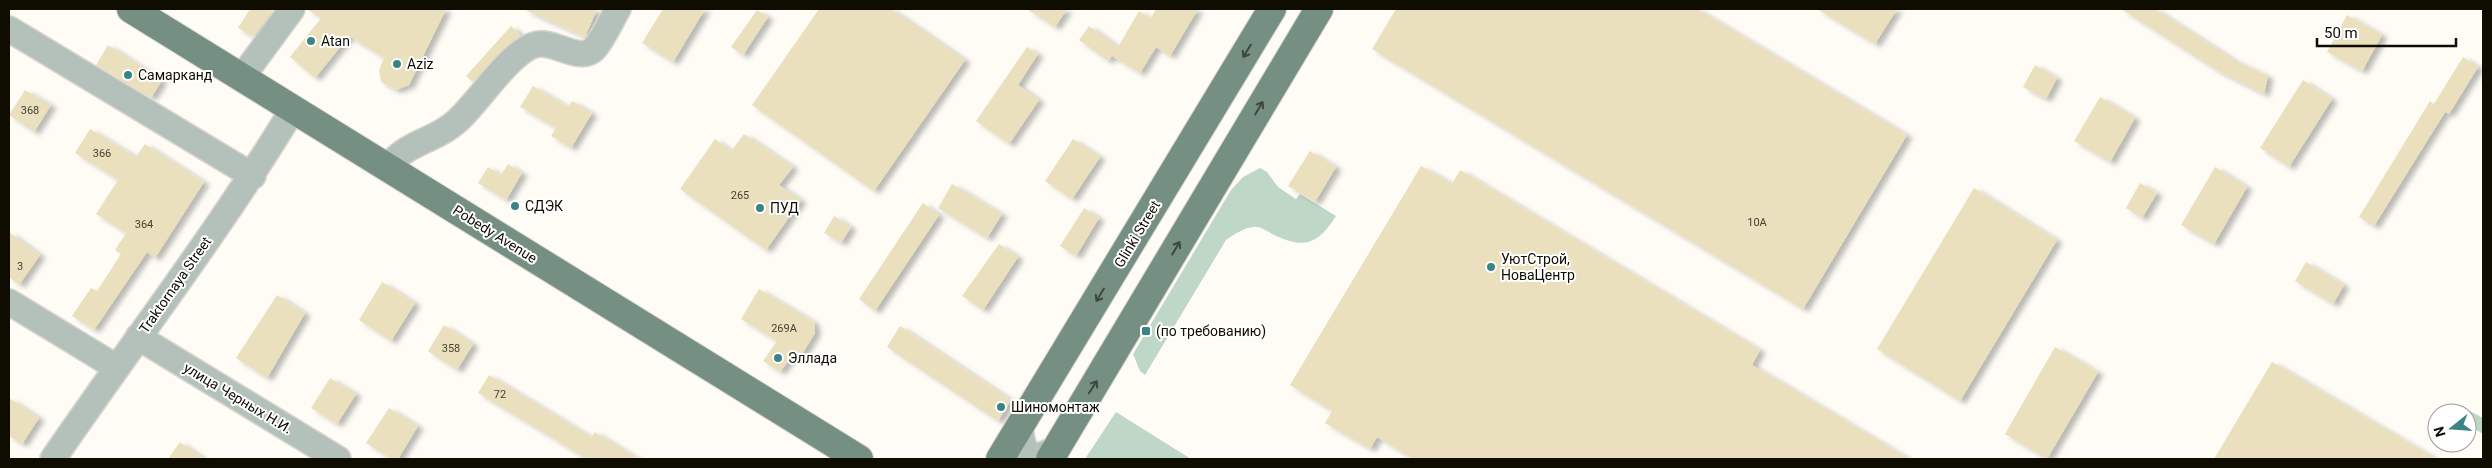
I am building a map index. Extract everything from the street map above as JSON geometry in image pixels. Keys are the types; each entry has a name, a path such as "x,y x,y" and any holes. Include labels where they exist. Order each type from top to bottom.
{"main road":[{"name":"Pobedy Avenue","path":"131,9 387,168 831,452 859,459"},
{"name":"Glinki Street","path":"1000,459 1272,9"},
{"path":"1053,454 1319,9"}],"street":[{"path":"242,77 292,9"},
{"path":"387,168 398,154 456,123 520,53 535,44 551,43 578,53 587,54 594,49 618,9"},
{"path":"9,29 253,176"},
{"name":"Traktornaya Street","path":"54,459 116,367 253,176 293,109"},
{"path":"9,302 116,367"},
{"name":"улица Черных Н.И.","path":"138,337 338,459"},
{"path":"1020,426 1022,445 1026,453 1035,457 1053,454"}],"green space":[{"path":"1260,168 1267,172 1278,187 1296,199 1300,194 1336,216 1322,234 1308,242 1292,242 1256,227 1243,230 1226,240 1145,375 1140,371 1133,354 1231,190 1243,177"},
{"path":"1116,412 1191,459 1085,459"},
{"path":"2477,415 2483,418 2483,434 2477,430"}],"building":[{"path":"250,9 274,9 253,37 238,28"},
{"path":"306,9 446,9 409,85 396,90 381,82 379,70 384,58 349,36 315,78 290,57 321,18"},
{"path":"523,9 597,9 585,37"},
{"path":"663,9 705,9 673,62 642,43"},
{"path":"819,9 891,9 965,60 874,191 752,105"},
{"path":"1027,9 1067,9 1055,27"},
{"path":"1156,9 1198,9 1170,56 1156,47 1140,73 1112,56 1114,53 1108,61 1079,40 1089,26 1118,47 1139,11 1151,18"},
{"path":"1396,9 1697,9 1907,135 1803,309 1372,49"},
{"path":"1817,9 1897,9 1875,44"},
{"path":"2121,9 2155,9 2234,60 2268,76 2264,94 2218,71"},
{"path":"757,10 768,17 743,55 731,47"},
{"path":"2347,15 2382,35 2362,71 2327,52"},
{"path":"511,26 521,36 504,48 473,82 466,76"},
{"path":"108,45 162,80 151,98 96,65"},
{"path":"1027,47 1038,54 1018,85 1039,100 1009,144 976,121"},
{"path":"2463,57 2478,67 2449,114 2445,112 2374,226 2359,217 2430,101 2434,104"},
{"path":"2035,65 2057,78 2046,99 2023,87"},
{"path":"2303,80 2332,99 2289,167 2260,148"},
{"path":"533,86 568,107 572,101 592,113 571,148 551,136 556,128 520,107"},
{"path":"25,90 51,105 34,132 9,115"},
{"path":"2100,97 2135,118 2110,162 2074,141"},
{"path":"90,129 136,157 145,144 204,182 155,258 147,252 94,330 72,316 91,288 97,291 121,254 115,250 126,233 96,214 118,180 75,153"},
{"path":"744,134 793,167 779,185 801,200 766,250 680,189 715,139 731,151"},
{"path":"1073,139 1100,157 1072,199 1045,181"},
{"path":"1310,151 1336,167 1315,202 1288,186"},
{"path":"508,164 522,173 506,200 478,183 488,167 501,175"},
{"name":"УютСтрой, НоваЦентр","path":"1421,166 1452,184 1460,170 1760,350 1752,365 1909,459 1413,459 1377,437 1370,449 1325,423 1332,411 1290,385"},
{"path":"2215,167 2247,187 2214,244 2181,225"},
{"path":"2140,183 2157,193 2142,218 2126,208"},
{"path":"952,184 1002,214 987,238 938,208"},
{"path":"1974,188 2057,240 1960,401 1877,349"},
{"path":"923,203 939,215 875,311 859,299"},
{"path":"1084,208 1099,218 1076,256 1060,246"},
{"path":"834,216 851,227 841,243 824,233"},
{"path":"9,232 40,255 19,285 9,277"},
{"path":"999,244 1018,257 983,310 962,296"},
{"path":"2306,262 2344,285 2333,304 2295,281"},
{"path":"382,282 415,303 391,341 359,320"},
{"path":"759,289 814,322 815,333 801,356 795,352 780,372 763,361 777,341 741,319"},
{"path":"277,295 305,313 267,378 236,358"},
{"path":"444,325 473,344 457,370 428,351"},
{"path":"900,326 1011,400 998,421 887,347"},
{"path":"2055,347 2098,372 2047,459 2005,434"},
{"path":"2272,362 2436,459 2214,459"},
{"path":"489,375 591,437 595,432 638,459 587,459 478,393"},
{"path":"330,378 356,394 337,424 311,408"},
{"path":"9,398 39,418 22,444 9,436"},
{"path":"389,408 418,426 398,459 392,459 366,443"},
{"path":"180,442 204,459 168,459"}],"place":[{"name":"Atan","path":"311,41"},
{"name":"Aziz","path":"397,64"},
{"name":"Самарканд","path":"128,75"},
{"name":"СДЭК","path":"515,206"},
{"name":"ПУД","path":"760,208"},
{"name":"УютСтрой, НоваЦентр","path":"1491,267"},
{"name":"(по требованию)","path":"1146,331"},
{"name":"Эллада","path":"778,358"},
{"name":"Шиномонтаж","path":"1001,407"}]}
